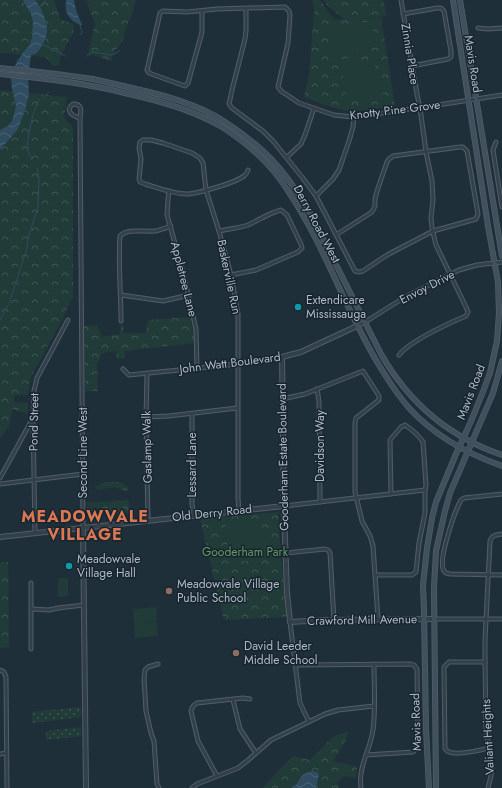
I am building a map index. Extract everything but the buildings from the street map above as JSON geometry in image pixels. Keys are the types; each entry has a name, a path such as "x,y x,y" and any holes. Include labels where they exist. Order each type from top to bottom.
{"main road":[{"name":"Mavis Road","path":"429,788 426,729 423,585 428,536 436,502 472,419 493,362 497,341 499,312 498,282 453,0"},
{"name":"Mavis Road","path":"460,0 502,256"},
{"name":"Derry Road West","path":"0,68 93,79 157,94 208,112 240,132 263,151 280,168 294,187 308,209 388,367 407,391 431,416 463,438 502,455"},
{"name":"Derry Road West","path":"0,74 92,86 154,99 205,118 236,138 258,156 275,173 288,190 302,213 357,326 375,359 388,381 403,400 421,420 442,436 483,459 502,466"},
{"name":"Mavis Road","path":"436,788 434,587 436,551 450,493 493,393 502,361"}],"street":[{"name":"Zinnia Place","path":"399,355 427,335 466,316 468,312 436,245 431,218 433,200 432,181 401,0"},
{"name":"Knotty Pine Grove","path":"202,11 202,32 188,84 185,86 149,73 147,70 160,13 163,11 180,12 216,9 285,8 288,10 290,15 288,43 278,87 281,91 299,103 334,115 354,117 502,95"},
{"path":"403,14 441,8 444,11 451,51 451,57 448,59 412,66"},
{"path":"246,9 245,39 229,104 273,140 287,157 316,196 336,235 355,271 363,271 433,231 476,219 478,214 469,159 466,150 460,146 392,156 387,162 372,212 336,235"},
{"path":"478,28 502,28"},
{"name":"Second Line West","path":"80,118 74,116 69,110 70,106 73,104 77,104 80,107 86,788"},
{"path":"287,157 301,144 306,135 314,108"},
{"path":"316,196 333,179 339,170 353,127 354,117"},
{"name":"Baskerville Run","path":"169,191 140,182 141,159 139,148 140,142 143,140 163,143 192,153 203,162 206,190 231,275 238,314 237,408 239,511"},
{"path":"496,142 493,150 502,207"},
{"path":"169,191 187,194 206,190 245,176 248,170"},
{"path":"496,174 502,173"},
{"name":"Appletree Lane","path":"169,191 167,215 189,295 196,329 197,368"},
{"path":"219,231 247,225 280,210 287,215 302,244 302,248 298,252 263,268 231,275"},
{"path":"121,321 120,234 126,232 156,231 170,226"},
{"name":"Envoy Drive","path":"357,326 405,297 450,274 468,267 502,262"},
{"path":"121,296 163,301 189,295"},
{"name":"Pond Street","path":"35,533 34,391 37,378 68,320"},
{"name":"John Watt Boulevard","path":"123,369 129,375 237,364 282,357 301,352 357,326"},
{"name":"Gooderham Estate Boulevard","path":"282,357 284,506 290,622 300,703 309,722"},
{"path":"282,399 305,394 363,371 379,396 379,400 356,418 355,423 355,492 362,521 370,536 373,546 378,619"},
{"name":"Gaslamp Walk","path":"146,373 148,520"},
{"name":"Davidson Way","path":"317,389 319,401 320,502"},
{"path":"146,417 192,414 237,408"},
{"name":"Lessard Lane","path":"192,414 192,504 194,516"},
{"path":"0,478 33,418"},
{"path":"376,575 412,575 416,572 419,543 425,514 426,486 423,442 421,438 405,425 401,427 390,440 391,494"},
{"path":"0,484 83,474"},
{"name":"Old Derry Road","path":"0,537 425,490"},
{"path":"502,494 464,498 461,500 450,529 443,562 443,569 447,574 502,575"},
{"path":"489,748 467,753 450,753 445,748 444,668 449,662 485,662 490,541 494,535 502,534"},
{"path":"286,553 325,549 330,552 334,620"},
{"path":"31,584 31,649"},
{"path":"32,609 49,610 84,605"},
{"name":"Crawford Mill Avenue","path":"290,622 424,618 434,619"},
{"path":"434,619 502,619"},
{"name":"Valiant Heights","path":"485,662 486,728 492,768 488,788"},
{"path":"158,664 148,667 145,670 144,680 146,711 150,733 154,741 157,784 159,788"},
{"path":"362,788 360,781 361,770 373,731 374,664"},
{"path":"296,665 411,664 417,669 418,745 416,749 413,752 366,755"},
{"path":"0,670 4,672 6,677 7,788"},
{"path":"217,776 198,740 191,711 192,708 197,703 243,698 250,699"},
{"path":"233,700 240,729 256,753"},
{"path":"192,788 196,784 238,768 271,740 325,714 338,710 374,706"},
{"path":"0,754 6,753"}],"green space":[{"path":"0,0 54,0 61,20 74,24 73,33 60,57 59,66 52,65 46,57 0,53"},
{"path":"87,0 136,0 123,40 114,52 111,61 88,53 95,24"},
{"path":"313,0 320,0 334,20 344,19 328,6 324,0 383,0 387,16 350,19 381,17 395,106 349,111 304,97 309,75 314,12"},
{"path":"372,21 376,47 330,55 326,28"},
{"path":"351,58 365,60 375,66 382,75 383,98 347,98 340,60"},
{"path":"0,90 67,97 64,118 73,127 73,297 64,317 31,377 28,395 14,395 14,402 28,403 28,414 12,409 10,424 0,439"},
{"path":"190,317 195,343 125,351 125,358 117,359 116,351 102,353 97,365 98,391 85,391 83,326 97,325 102,337 120,334 121,324 123,325 124,333 146,333 148,320"},
{"path":"105,482 121,482 129,488 126,492 109,487 98,490 95,487"},
{"path":"128,500 131,513 111,514 102,508 95,509 88,514 87,503"},
{"name":"Gooderham Park","path":"278,512 287,617 224,620 200,519"},
{"path":"249,522 260,527 269,536 271,539 273,556 233,563 229,560 225,523"},
{"path":"8,562 9,647 0,648 0,563"},
{"path":"58,578 68,578 68,596 58,597"},
{"path":"156,607 157,621 146,622 157,622 158,636 135,638 133,609"},
{"path":"81,707 81,717 32,723 32,712"},
{"path":"81,727 81,736 46,740 46,731"},
{"path":"348,731 346,740 334,761 357,767 356,778 344,776 337,782 339,788 262,788 293,756 310,760 333,737"}],"water":[{"path":"23,0 35,0 42,11 47,32 44,42 39,50 31,55 28,78 29,94 18,129 0,150 0,130 8,126 12,121 16,106 11,78 17,61 29,46 32,38 33,22 31,14"},
{"path":"66,0 74,0 82,25 77,24 69,17 66,10"},
{"path":"313,771 319,774 316,788 292,788 304,774"}],"waterway":[{"path":"39,7 46,0"},
{"path":"80,25 82,32 81,35"},
{"path":"42,44 65,56"},
{"path":"87,56 93,52 111,55 120,50"},
{"path":"44,97 49,92"},
{"path":"32,160 28,151 28,140 32,118 39,100"},
{"path":"0,320 9,304 27,248 28,238 38,207 39,178 37,168"}],"place":[{"name":"Extendicare Mississauga","path":"298,307"},
{"name":"Meadowvale Village Hall","path":"69,566"},
{"name":"Meadowvale Village Public School","path":"169,591"},
{"name":"David Leeder Middle School","path":"236,653"}],"district":[{"name":"MEADOWVALE VILLAGE","path":"85,525"}]}
